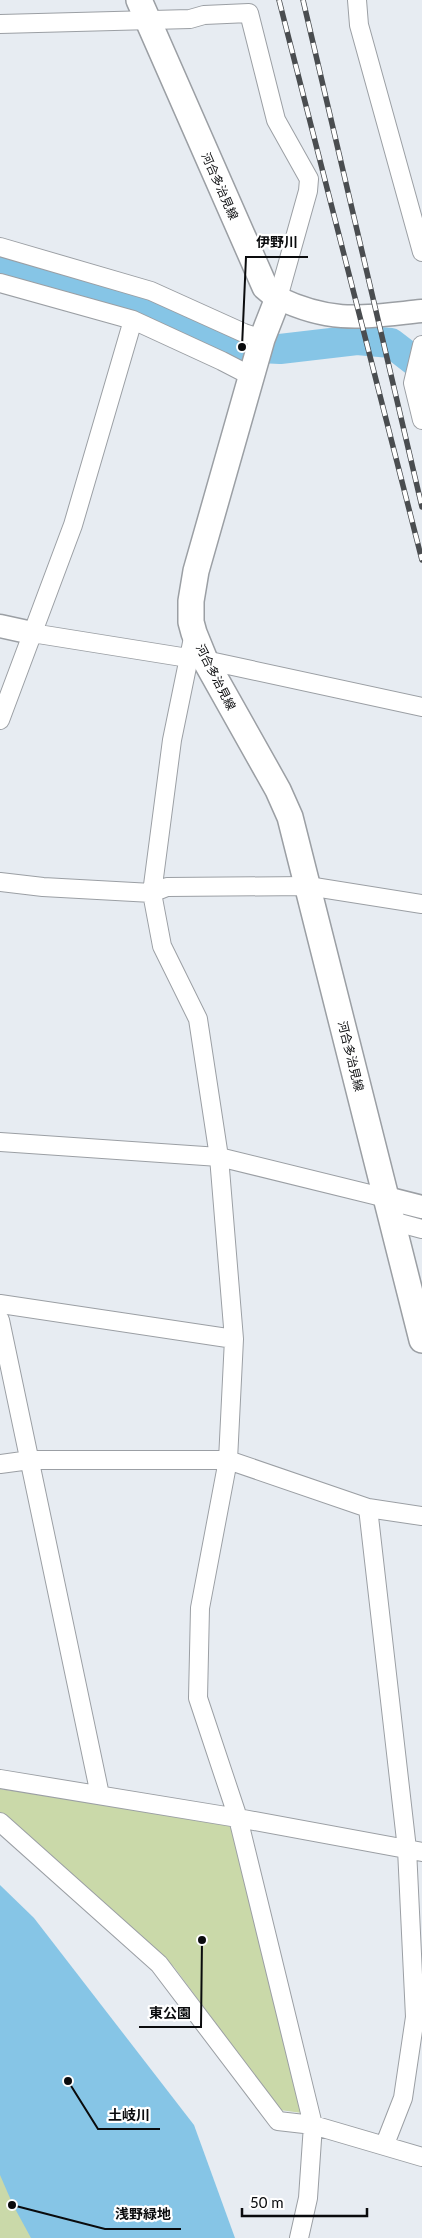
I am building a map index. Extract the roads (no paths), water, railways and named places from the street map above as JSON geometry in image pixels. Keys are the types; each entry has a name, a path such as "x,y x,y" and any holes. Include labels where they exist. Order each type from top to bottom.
{"main road":[{"name":"河合多治見線","path":"143,10 265,286 278,298 262,339 196,571 191,601 191,622 197,659 278,790 290,817 422,1340"}],"street":[{"path":"357,0 359,25 422,252"},
{"path":"0,24 143,10 190,19 204,15 248,13 276,120 309,178 306,200 278,298 300,308 337,317 360,318 422,311"},
{"path":"0,247 151,291 244,333 262,339"},
{"path":"1,288 132,320 222,361 253,370"},
{"path":"0,720 73,525 132,320"},
{"path":"422,346 413,383 422,420"},
{"path":"0,626 32,633 197,659 422,706"},
{"path":"197,659 172,740 152,893 162,946 198,1019 219,1157 234,1340 228,1460 200,1608 198,1698 238,1818 313,2125 308,2198 299,2238"},
{"path":"0,882 43,887 152,893 168,887 308,886 422,904"},
{"path":"0,1142 219,1157 385,1193 422,1196"},
{"path":"385,1193 422,1207"},
{"path":"392,1222 422,1229"},
{"path":"0,1304 234,1340"},
{"path":"0,1320 100,1795"},
{"path":"0,1464 30,1460 228,1460 368,1508 422,1516"},
{"path":"368,1508 415,1851 415,2017 403,2098 384,2144"},
{"path":"0,1779 238,1818 415,1851"},
{"path":"0,1822 158,1964 278,2121 313,2125 384,2144 422,2157"}],"water":[{"path":"0,1885 34,1918 194,2125 235,2238 31,2238 13,2205 0,2175"}],"waterway":[{"path":"0,261 147,306 242,347 280,349 357,340 391,343 422,367"}],"railway":[{"path":"279,0 422,560"},
{"path":"303,0 422,507"}],"place":[{"name":"伊野川","path":"242,347"},
{"name":"東公園","path":"202,1940"},
{"name":"土岐川","path":"68,2081"},
{"name":"浅野緑地","path":"12,2205"}]}
